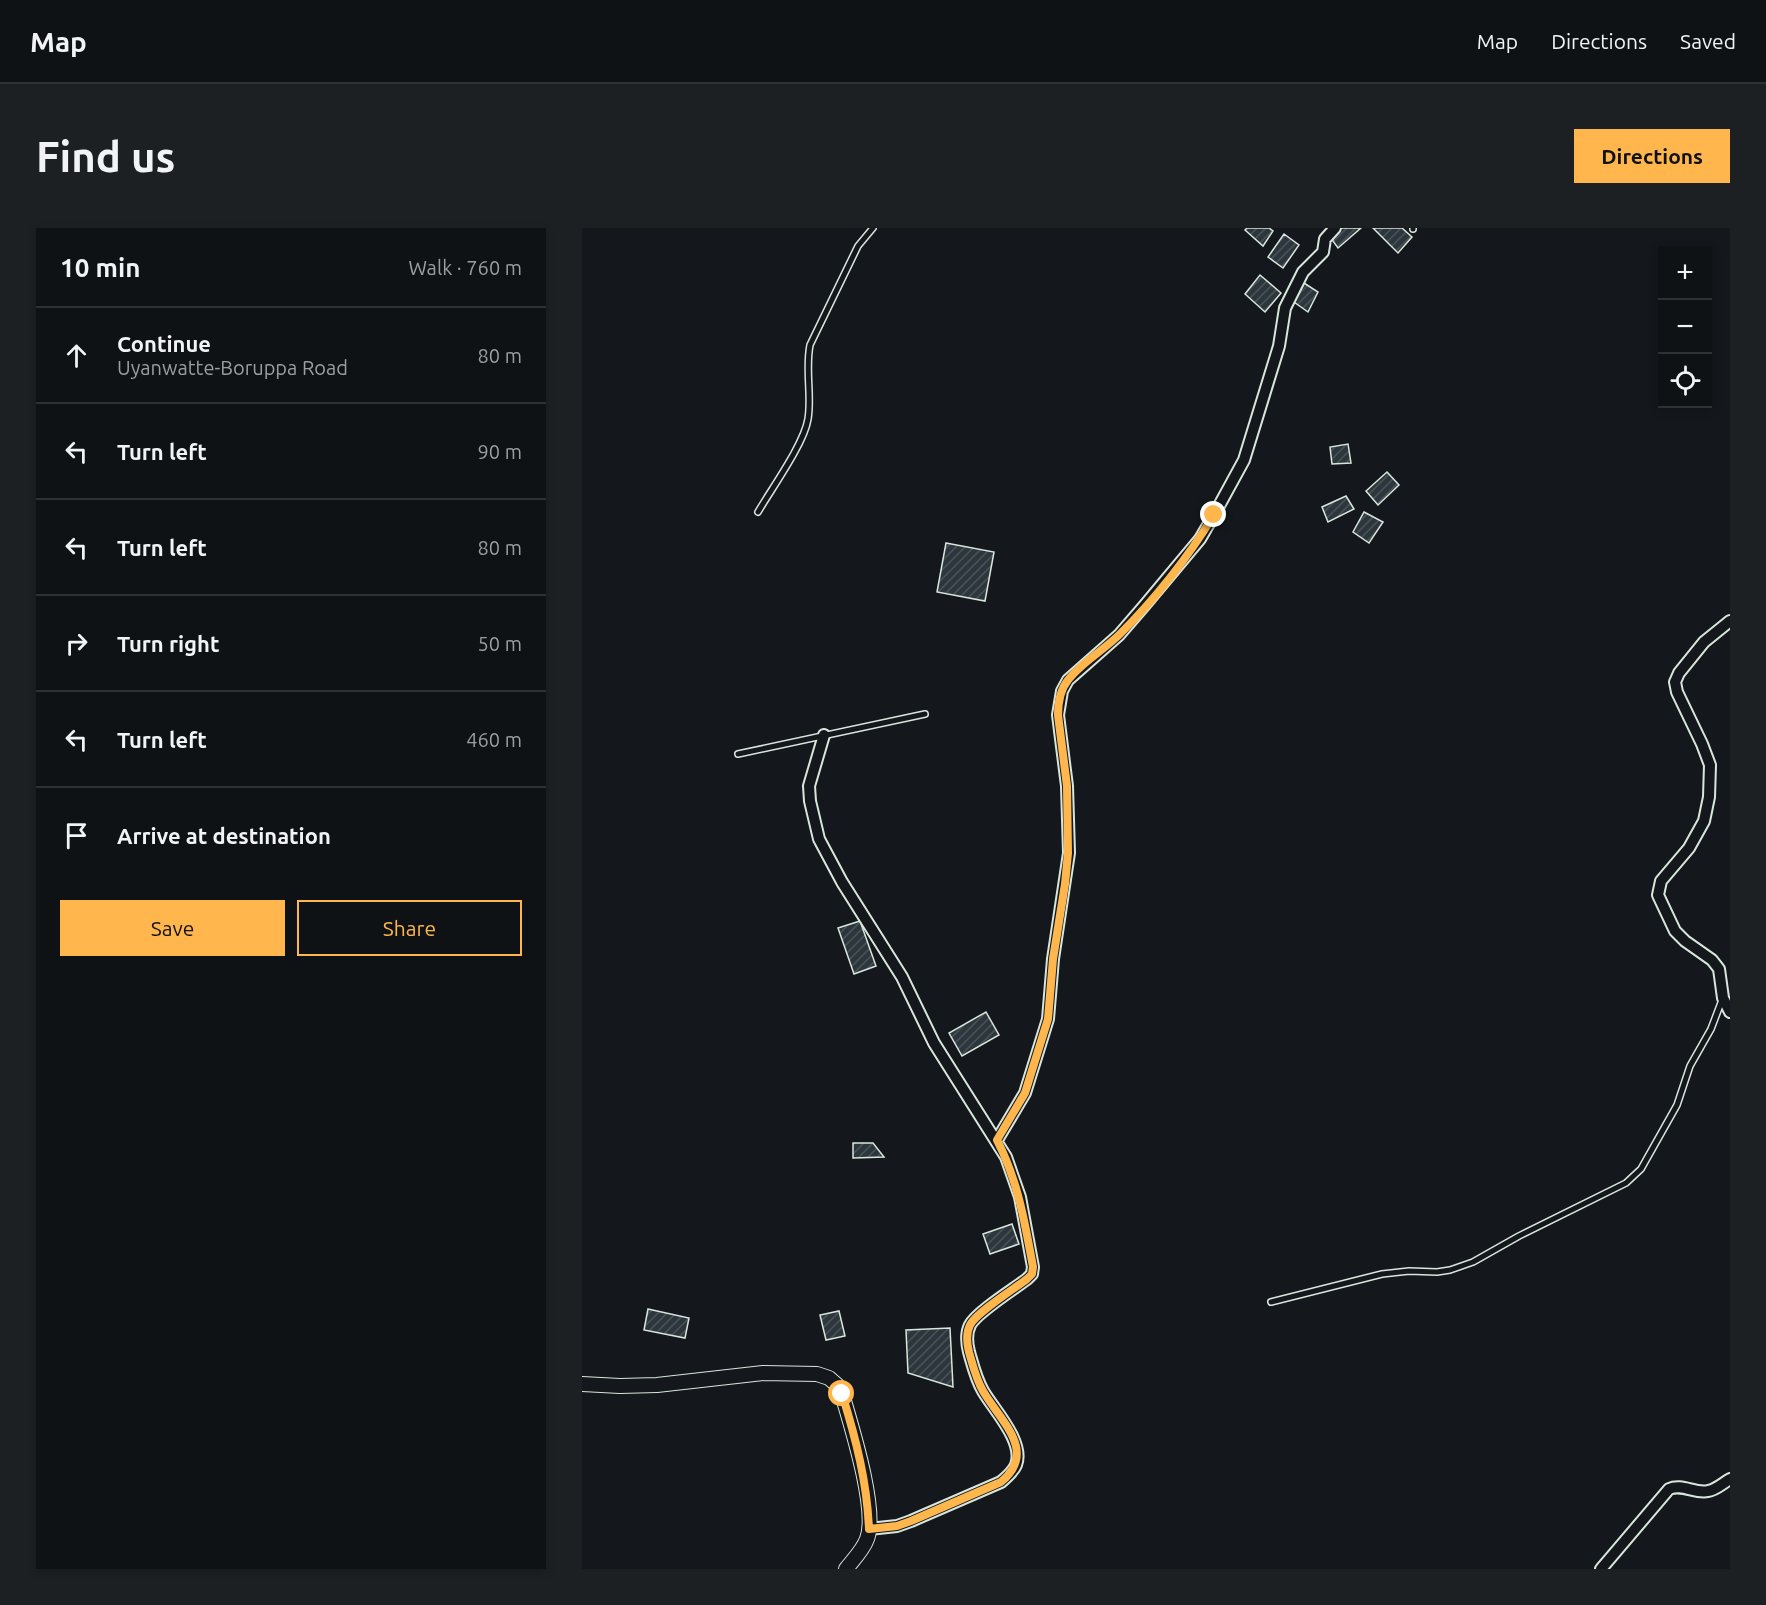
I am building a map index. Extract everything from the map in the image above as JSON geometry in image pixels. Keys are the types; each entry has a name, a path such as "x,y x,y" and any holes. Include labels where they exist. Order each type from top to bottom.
{"street":[{"path":"997,1140 1025,1093 1048,1019 1053,959 1068,853 1067,786 1058,715 1062,691 1068,680 1119,635 1200,539 1244,460 1279,346 1285,308 1303,272 1323,252 1324,239 1335,228"},
{"path":"1730,621 1704,642 1679,673 1675,682 1677,692 1710,765 1709,797 1704,821 1689,848 1661,881 1658,895 1675,931 1712,960 1719,969 1723,998 1730,1012"},
{"path":"824,735 809,786 811,810 819,839 842,882 897,969 934,1043 997,1140 1013,1174 1020,1197 1033,1267 1032,1274 1027,1279 974,1319 968,1330 968,1348 975,1375 1012,1436 1018,1452 1017,1463 1011,1473 1001,1482 911,1521 897,1526 869,1529"},
{"path":"582,1384 657,1385 763,1373 817,1374 829,1378 842,1394 850,1419 863,1471 868,1504 867,1539 846,1569"},
{"path":"1601,1569 1669,1489 1679,1487 1704,1492 1711,1491 1730,1479"}],"lane":[{"path":"758,512 804,433 808,417 807,361 810,345 858,246 873,228"},
{"path":"738,754 925,714"},
{"path":"1271,1302 1382,1274 1408,1271 1437,1272 1456,1268 1473,1262 1519,1236 1626,1183 1641,1169 1677,1105 1690,1066 1711,1029 1723,998"}],"building":[{"path":"1247,228 1269,228 1273,231 1263,246 1245,230"},
{"path":"1341,228 1361,228 1338,248 1330,237"},
{"path":"1373,228 1402,228 1412,237 1398,253"},
{"path":"1284,234 1299,245 1283,268 1268,257"},
{"path":"1260,275 1281,293 1265,312 1245,294"},
{"path":"1304,283 1318,292 1308,312 1294,302"},
{"path":"1348,444 1351,463 1332,464 1330,447"},
{"path":"1387,472 1399,485 1378,505 1366,491"},
{"path":"1346,496 1354,509 1328,522 1322,507"},
{"path":"1364,512 1383,522 1369,543 1353,532"},
{"path":"946,543 994,552 985,601 937,592"},
{"path":"860,921 876,966 854,974 838,928"},
{"path":"986,1012 999,1035 962,1056 949,1033"},
{"path":"853,1143 873,1143 884,1157 853,1158"},
{"path":"1012,1224 1019,1244 990,1254 983,1234"},
{"path":"648,1309 689,1318 685,1338 644,1330"},
{"path":"839,1311 845,1336 826,1340 820,1315"},
{"path":"950,1328 953,1387 908,1373 906,1330"}],"route":[{"path":"842,1394 863,1471 869,1529 897,1526 1001,1482 1011,1473 1017,1463 1018,1452 1012,1436 975,1375 968,1348 968,1330 974,1319 1032,1274 1033,1267 1020,1197 1013,1174 997,1140 1025,1093 1048,1019 1053,959 1068,853 1067,786 1058,703 1068,680 1119,635 1200,539 1214,515"}]}
